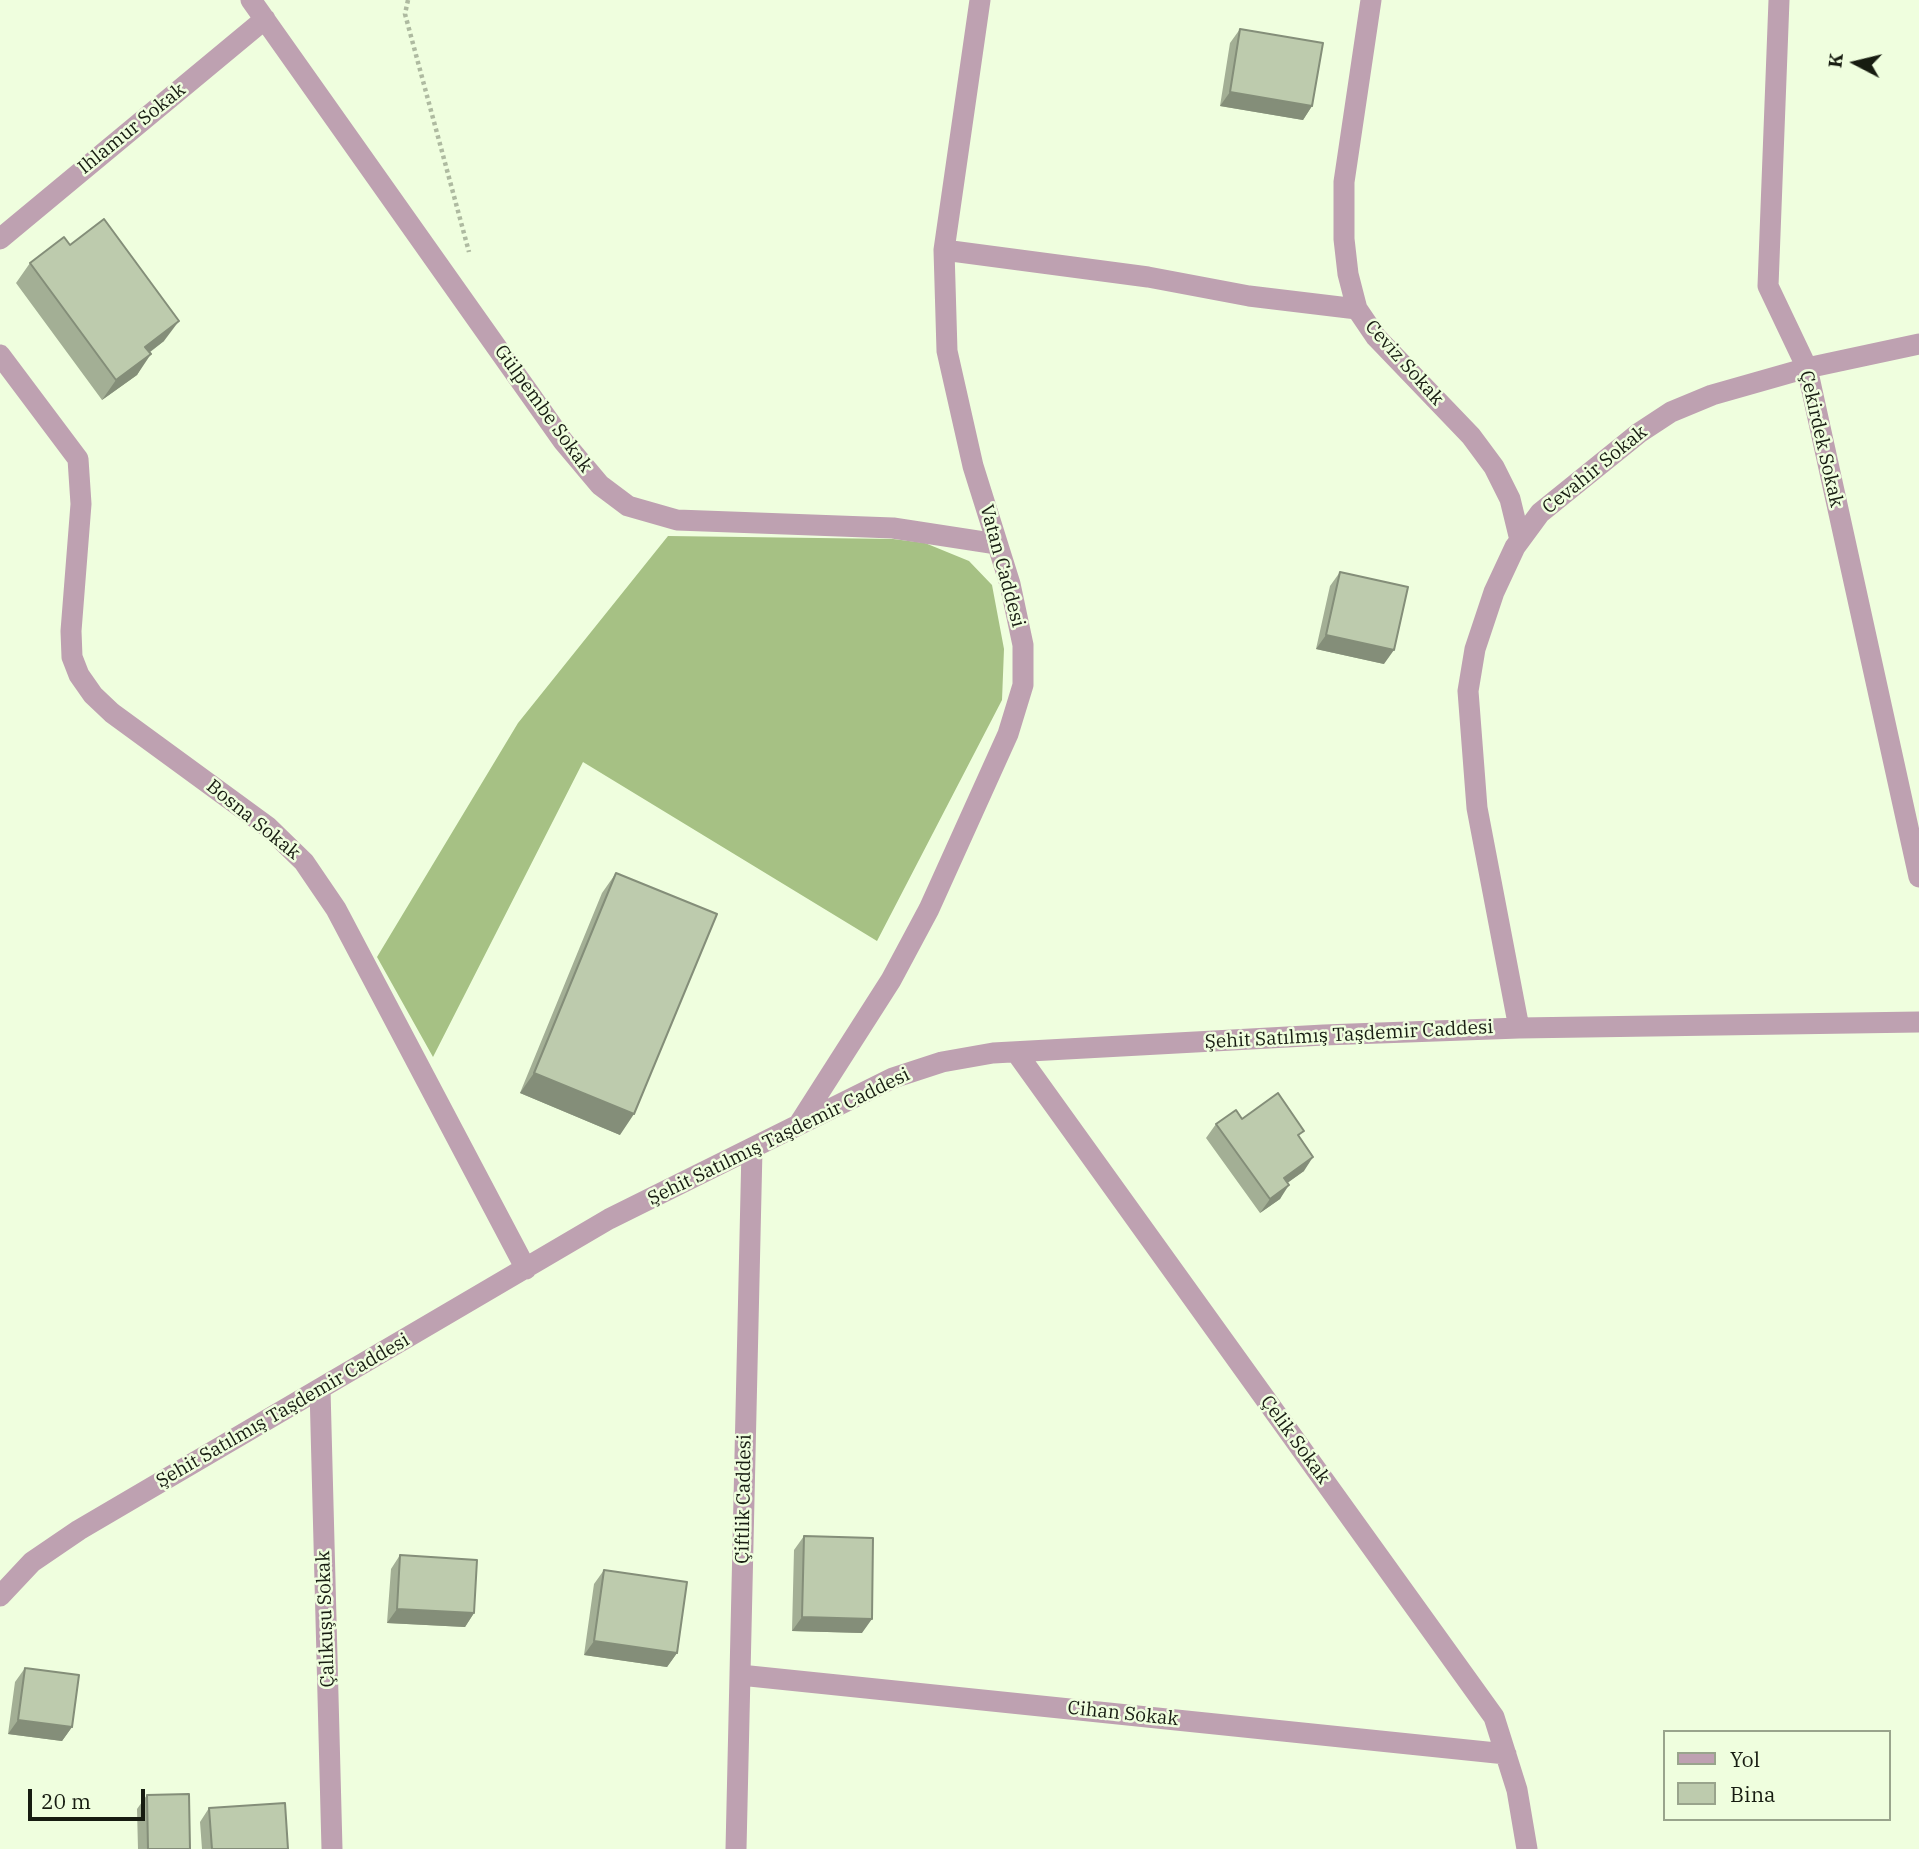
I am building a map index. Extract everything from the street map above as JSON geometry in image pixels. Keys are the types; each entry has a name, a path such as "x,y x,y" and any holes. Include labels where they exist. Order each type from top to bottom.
{"street":[{"name":"Gülpembe Sokak","path":"251,0 563,442 600,485 628,506 677,520 893,528 997,544"},
{"name":"Vatan Caddesi","path":"798,1126 891,980 929,909 1008,734 1023,685 1023,645 997,544 973,466 947,351 944,250 980,0"},
{"name":"Ceviz Sokak","path":"1371,0 1344,182 1343,239 1357,309 1376,337 1471,436 1494,467 1510,499 1520,540"},
{"name":"Çekirdek Sokak","path":"1779,0 1768,286 1807,368 1919,877"},
{"name":"Ihlamur Sokak","path":"0,240 265,19"},
{"path":"944,250 1357,309"},
{"name":"Cevahir Sokak","path":"1519,1028 1478,808 1468,691 1475,649 1494,592 1520,540 1540,513 1639,433 1671,412 1712,395 1807,368 1919,344"},
{"name":"Bosna Sokak","path":"0,355 78,459 80,529 71,631 72,657 79,675 93,695 112,713 268,827 304,862 336,909 526,1269"},
{"name":"Şehit Satılmış Taşdemir Caddesi","path":"0,1596 32,1562 79,1530 609,1219 894,1078 942,1062 1016,1052 1519,1028 1919,1021"},
{"name":"Çelik Sokak","path":"1016,1052 1494,1717 1517,1790 1527,1849"},
{"name":"Çiftlik Caddesi","path":"736,1849 751,1149"},
{"name":"Çalıkuşu Sokak","path":"320,1389 332,1849"},
{"name":"Cihan Sokak","path":"740,1675 1506,1754"}],"path":[{"path":"408,0 405,14 472,262"}],"green space":[{"path":"668,536 893,539 925,543 969,561 992,585 1004,649 1002,700 877,941 583,762 433,1057 377,957 518,723"}],"building":[{"path":"1240,29 1323,43 1312,106 1230,92"},
{"path":"104,219 179,321 145,347 151,354 116,380 30,263 64,237 70,245"},
{"path":"1340,572 1408,587 1394,650 1326,635"},
{"path":"616,873 717,914 634,1114 534,1073"},
{"path":"1278,1093 1304,1131 1298,1135 1313,1157 1284,1178 1289,1185 1270,1199 1216,1124 1236,1110 1242,1119"},
{"path":"804,1536 873,1538 872,1619 802,1617"},
{"path":"400,1555 477,1560 474,1613 397,1609"},
{"path":"604,1570 687,1582 677,1653 594,1641"},
{"path":"25,1668 79,1675 72,1727 18,1720"},
{"path":"189,1794 190,1849 148,1849 147,1795"},
{"path":"285,1803 288,1849 212,1849 209,1808"}]}
